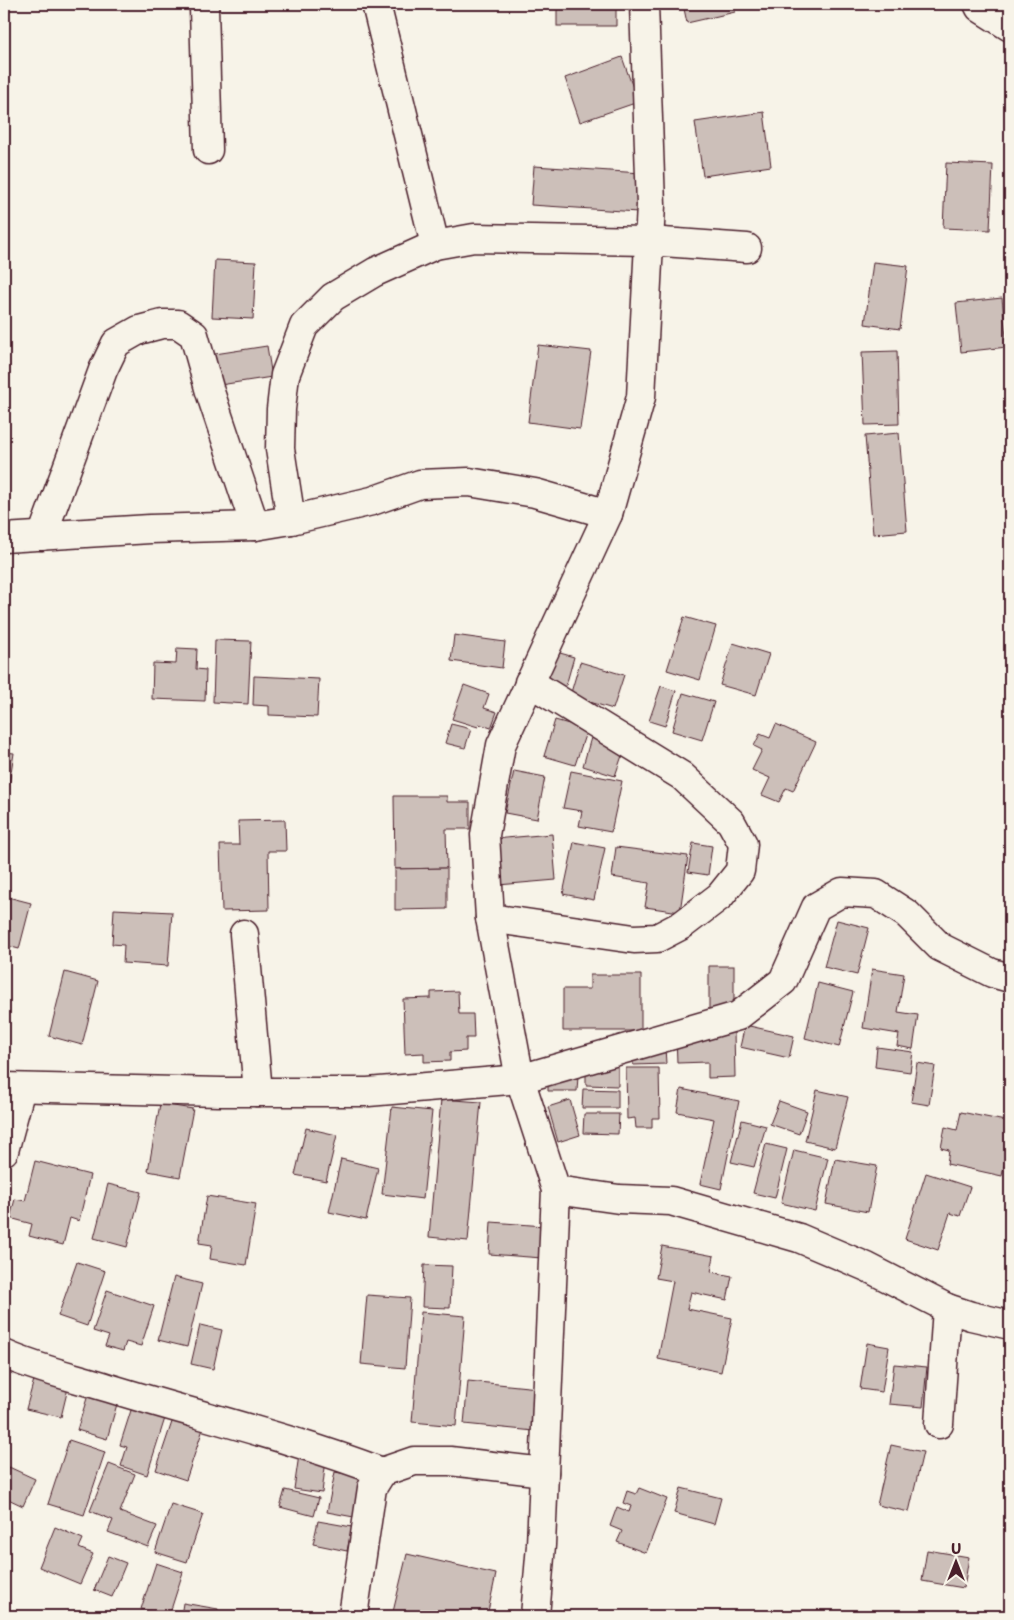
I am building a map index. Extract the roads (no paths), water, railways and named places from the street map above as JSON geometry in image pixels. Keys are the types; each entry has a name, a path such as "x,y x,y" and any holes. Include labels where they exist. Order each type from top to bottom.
{"street":[{"path":"205,4 208,150"},
{"path":"376,4 435,245"},
{"path":"535,1616 541,1545 556,1190 520,1079 490,918 485,834 501,745 608,514 641,397 651,205 644,4"},
{"path":"978,4 980,8 1010,27"},
{"path":"291,520 280,449 284,375 304,326 333,297 374,272 435,245 474,238 649,241 747,248"},
{"path":"42,536 103,370 116,343 139,330 162,324 178,324 194,335 210,392 255,526"},
{"path":"4,538 255,526 291,520 372,501 420,484 469,482 535,494 608,514"},
{"path":"490,918 634,939 657,938 682,925 720,896 740,870 743,844 731,822 682,776 529,682"},
{"path":"4,1151 12,1087 258,1092 368,1092 520,1079 738,1016 783,980 816,906 842,892 876,894 907,914 940,947 992,973 1010,978"},
{"path":"244,934 258,1092"},
{"path":"556,1190 619,1200 671,1201 799,1238 867,1267 947,1308 1010,1325"},
{"path":"939,1424 947,1308"},
{"path":"4,1354 145,1399 342,1456 382,1472"},
{"path":"353,1616 372,1488 382,1472 414,1461 450,1461 544,1472"}]}
